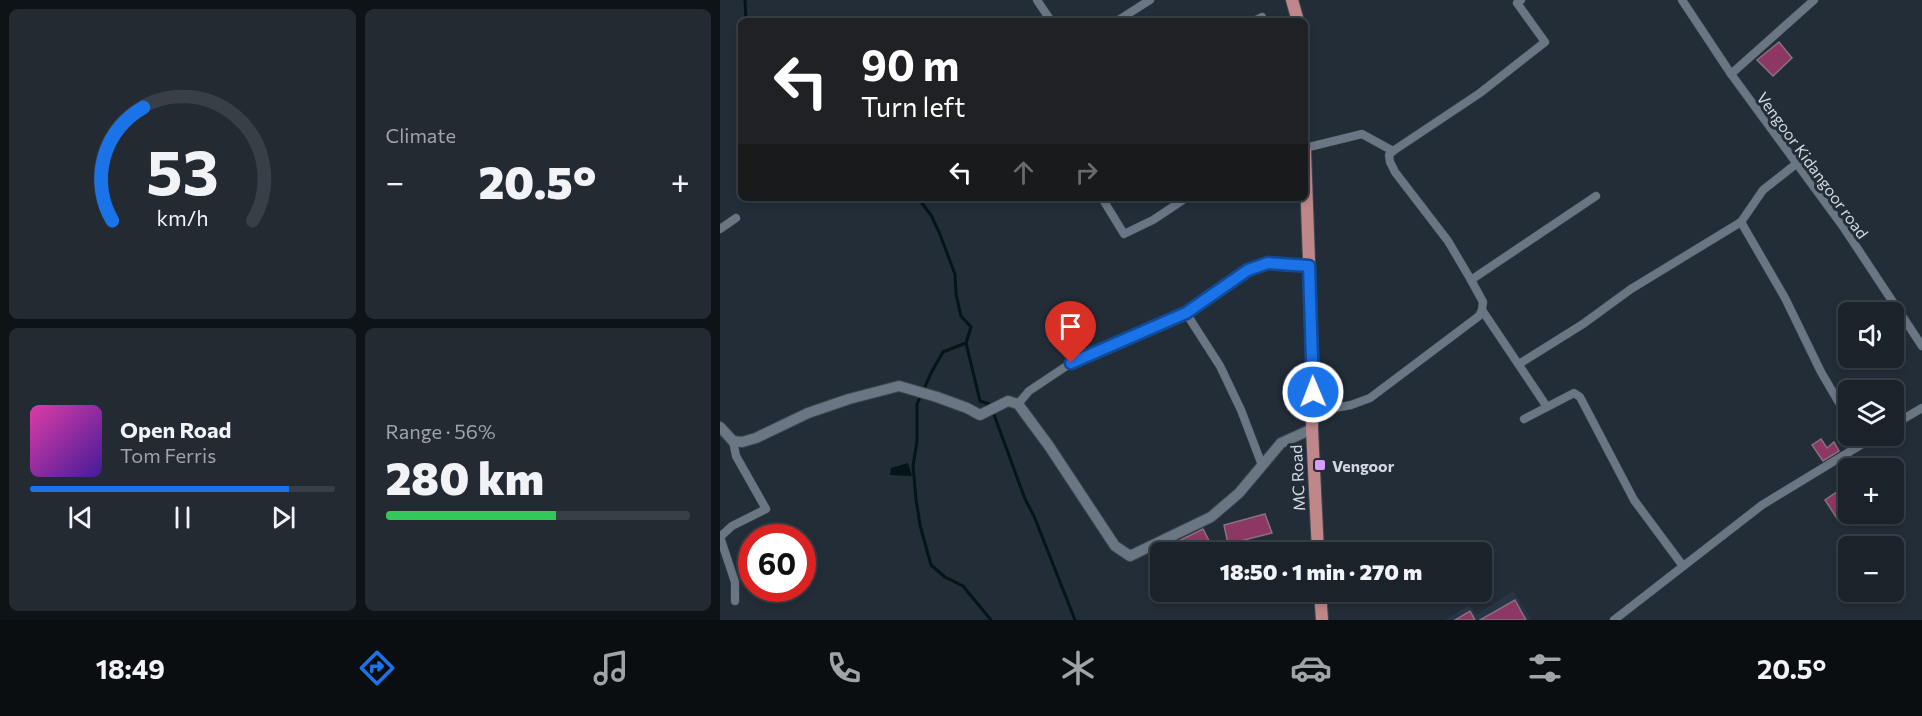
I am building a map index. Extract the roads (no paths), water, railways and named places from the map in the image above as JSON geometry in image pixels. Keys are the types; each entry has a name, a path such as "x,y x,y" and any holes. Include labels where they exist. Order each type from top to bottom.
{"main road":[{"path":"1292,0 1297,18"},
{"name":"MC Road","path":"1307,201 1317,542"},
{"path":"1321,602 1322,620"}],"street":[{"path":"1037,0 1049,18"},
{"path":"1123,18 1150,0"},
{"path":"1313,412 1352,405 1370,398 1479,316 1483,302 1471,280 1448,242 1395,172 1389,155 1480,93 1545,42 1517,3 1521,0"},
{"name":"Vengoor Kidangoor road","path":"1682,0 1731,74 1844,228 1922,346"},
{"path":"1731,74 1814,0"},
{"path":"1308,149 1362,134 1393,151"},
{"path":"1519,364 1583,324 1631,289 1741,222 1763,190 1796,164"},
{"path":"1471,280 1596,196"},
{"path":"1104,201 1124,234 1153,220 1182,201"},
{"path":"720,228 736,218"},
{"path":"1741,222 1785,298 1821,372 1838,401"},
{"path":"1018,404 1029,391 1071,363 1186,313 1248,270 1268,263 1309,266"},
{"path":"1482,310 1547,407"},
{"path":"1186,313 1220,366 1241,410 1262,465"},
{"path":"733,441 742,442 756,438 808,413 899,386 937,397 980,415 1008,401 1018,404 1049,446 1115,546 1130,556 1211,517 1239,493 1281,443 1312,429"},
{"path":"1524,419 1574,393 1580,397 1634,500 1683,566"},
{"path":"1904,419 1922,408"},
{"path":"720,427 733,441 736,456 766,509 732,526 720,537 735,582 735,601"},
{"path":"1617,619 1762,505 1858,446"}],"waterway":[{"path":"745,0 746,18"},
{"path":"920,201 931,215 939,232 955,274 956,294 961,316 971,327 966,343 943,352 924,389"},
{"path":"966,343 980,401 992,405"},
{"path":"921,395 917,404 917,441 913,466 920,525 931,565 945,577 963,586 991,620"},
{"path":"993,412 1025,499 1034,516 1075,620"}],"place":[{"name":"Vengoor","path":"1320,465"}]}
